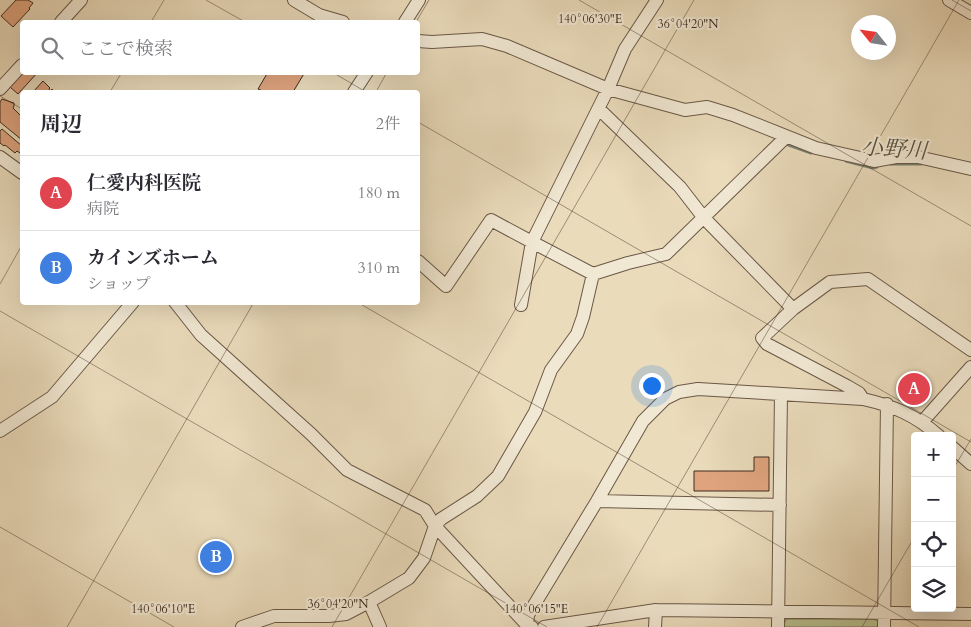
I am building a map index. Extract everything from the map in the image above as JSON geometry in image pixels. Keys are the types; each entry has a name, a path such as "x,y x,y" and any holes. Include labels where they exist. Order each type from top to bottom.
{"street":[{"path":"62,20 81,0"},
{"path":"294,0 319,15 337,20"},
{"path":"406,20 419,0"},
{"path":"520,305 532,242 608,89 625,49 657,0"},
{"path":"948,0 971,13"},
{"path":"420,41 482,39 506,46 608,89 685,110 707,108 733,115 816,148 874,161 896,157 918,157 971,169"},
{"path":"0,89 20,67"},
{"path":"355,90 365,75"},
{"path":"598,109 680,187 704,218 793,310"},
{"path":"420,263 446,286 491,220 593,274 666,254 786,137"},
{"path":"0,157 20,172"},
{"path":"242,627 274,616 329,616 346,614 409,578 424,558 435,526 441,519 477,496 498,476 535,412 550,370 577,334 593,274"},
{"path":"863,399 859,393 847,386 766,344 762,338 793,310 830,282 868,279 971,350"},
{"path":"0,431 52,397 130,305"},
{"path":"177,305 201,335 311,434 347,470 425,510 435,526 527,626"},
{"path":"922,421 971,367"},
{"path":"527,626 528,616 643,421 665,399 679,392 698,388 863,399 887,404 922,421 934,432"},
{"path":"778,627 781,394"},
{"path":"884,627 887,404"},
{"path":"956,451 971,464"},
{"path":"597,501 780,505"},
{"path":"369,602 380,627"},
{"path":"544,627 656,610 971,614"},
{"path":"655,627 656,610"}],"green space":[{"path":"786,619 874,619 879,622 879,627 783,627"}],"building":[{"path":"16,0 28,0 33,3 30,9 13,27 1,16"},
{"path":"20,75 35,75 18,94 10,87"},
{"path":"266,75 303,75 294,90 258,89"},
{"path":"43,81 50,88 49,90 35,90"},
{"path":"2,99 14,103 13,108 20,115 20,138 0,122 0,102"},
{"path":"2,129 20,144 20,153 17,151 15,153 0,143 0,131"},
{"path":"754,457 769,457 769,491 694,491 694,471 754,471"}],"waterway":[{"name":"小野川","path":"786,144 811,153"},
{"name":"小野川","path":"846,161 873,168 877,167"},
{"name":"小野川","path":"890,164 921,164"}],"place":[{"name":"仁愛内科医院","path":"914,389"},
{"name":"カインズホーム","path":"216,557"}]}
